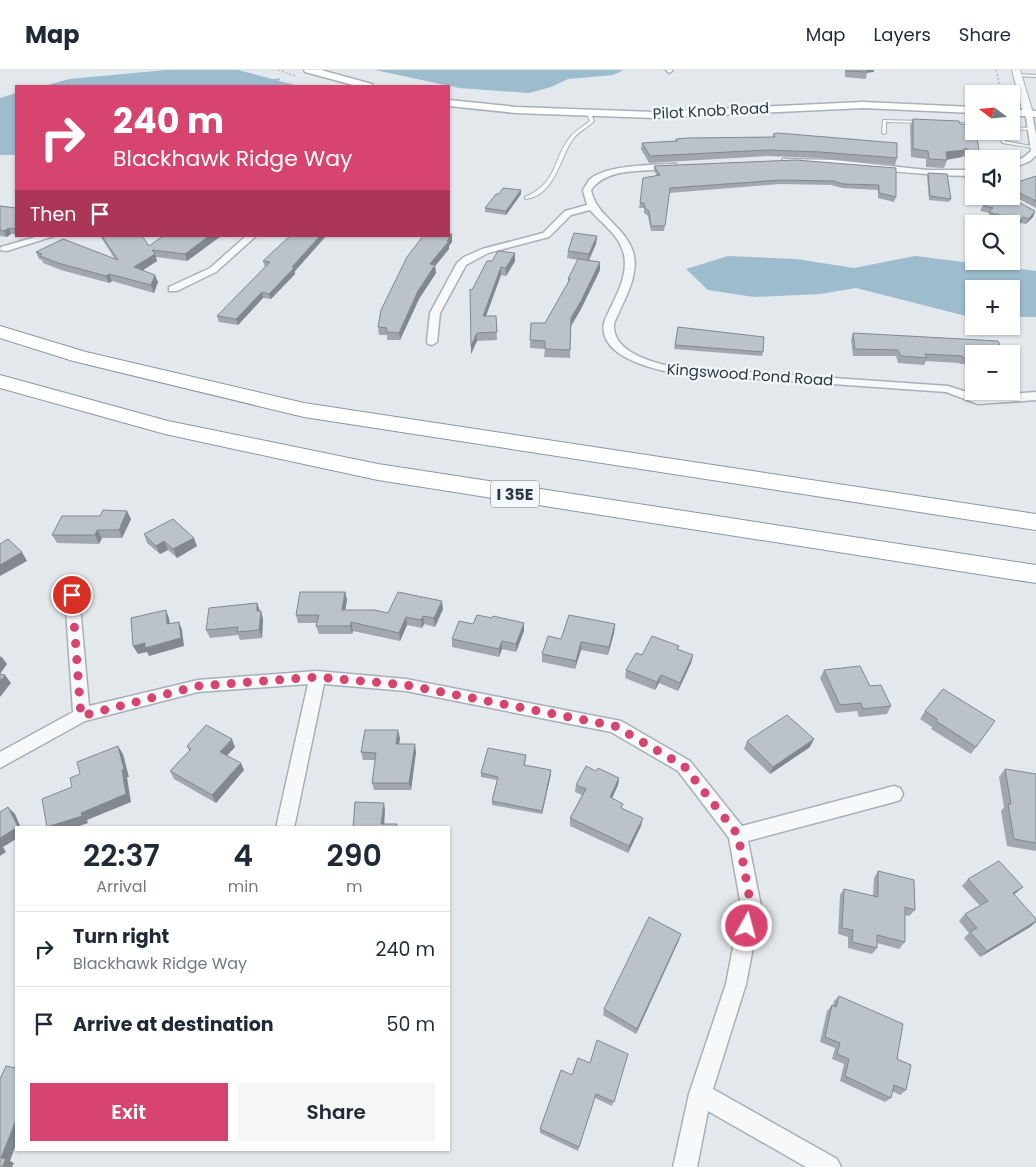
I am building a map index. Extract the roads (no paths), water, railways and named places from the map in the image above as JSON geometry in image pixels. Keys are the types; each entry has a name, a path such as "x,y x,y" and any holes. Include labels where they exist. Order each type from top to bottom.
{"highway":[{"path":"0,332 80,357 304,410 1036,522"},
{"name":"I 35E","path":"0,381 165,427 378,472 1036,574"}],"main road":[{"path":"308,70 364,85"},
{"name":"Pilot Knob Road","path":"450,103 516,110 654,115 863,105 965,110"}],"street":[{"path":"1016,72 1032,114 1031,129 1035,151 1020,163"},
{"path":"779,161 829,162 940,173 965,173"},
{"path":"432,342 439,305 448,287 467,259 486,251 546,235 568,214 593,206 588,199 588,190 598,178 626,169 679,166"},
{"name":"Kingswood Pond Road","path":"593,206 618,232 628,253 628,276 609,324 609,332 620,349 636,360 675,370 948,389 978,400 1036,396"},
{"path":"2,247 46,237"},
{"path":"173,289 213,270 251,237"},
{"path":"72,595 81,716"},
{"path":"285,826 317,677"},
{"path":"0,761 81,716 198,686 317,677 406,685 615,726 684,766 738,835 751,906 736,984 700,1094 685,1167"},
{"path":"738,835 894,794"},
{"path":"700,1094 829,1167"}],"lane":[{"path":"1016,72 1036,76"},
{"path":"527,198 540,193 552,178 574,135 592,122 589,114"},
{"path":"884,133 884,121 931,122"},
{"path":"949,123 965,124"},
{"path":"1020,128 1031,129"},
{"path":"1003,140 1003,142 1034,147"}],"water":[{"path":"166,70 238,70 295,85 48,85 69,79"},
{"path":"375,70 624,70 613,75 568,79 551,87 529,93 459,88"},
{"path":"15,93 15,155 0,155 0,98"},
{"path":"728,256 796,259 854,268 915,256 965,262 965,270 1020,269 1036,271 1036,317 1020,317 1020,280 965,280 965,316 856,288 820,294 754,297 708,290 686,269"}],"waterway":[{"path":"267,81 279,79"}]}
